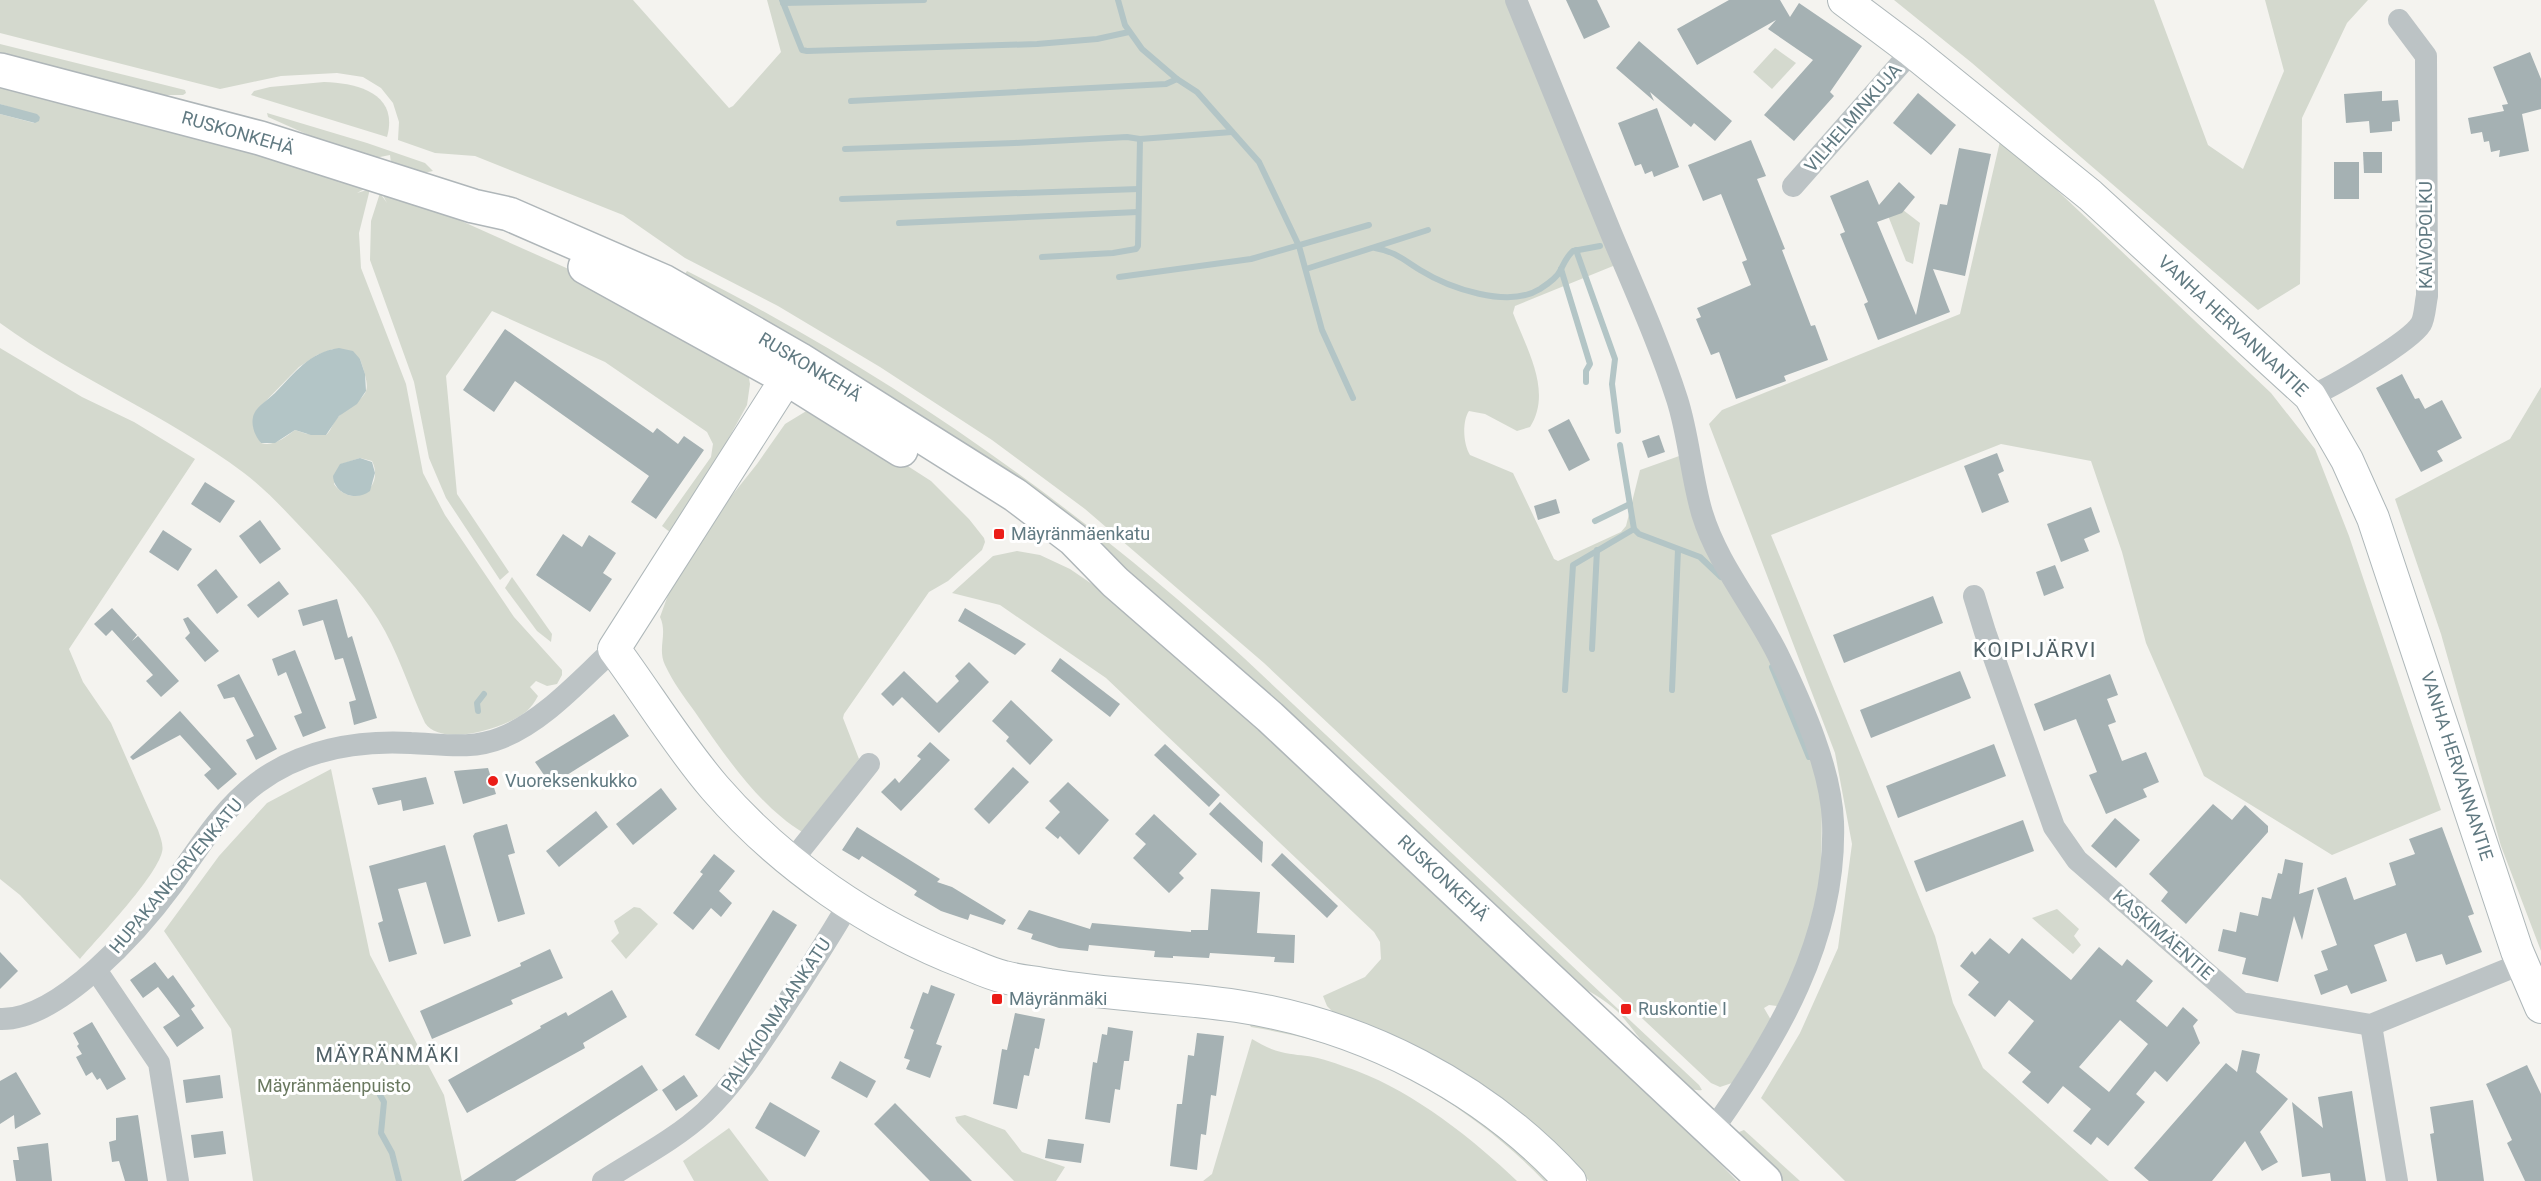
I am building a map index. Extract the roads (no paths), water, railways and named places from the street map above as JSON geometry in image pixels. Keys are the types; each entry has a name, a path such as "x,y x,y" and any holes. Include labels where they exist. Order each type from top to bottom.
{"main road":[{"name":"RUSKONKEHÄ","path":"0,70 260,138 473,206 512,230 590,270 792,369 1063,553 1115,582 1270,717 1765,1181"}],"street":[{"path":"1516,0 1678,400 1702,513 1712,539 1779,657 1810,728 1824,775 1833,820 1832,870 1824,918 1806,969 1785,1019 1712,1131"},
{"name":"VANHA HERVANNANTIE","path":"1844,0 1912,51 2090,195 2310,396 2348,460 2373,518 2523,963 2541,1007"},
{"name":"KAIVOPOLKU","path":"2310,396 2326,390 2410,336 2422,323 2427,296 2426,56 2399,20"},
{"name":"VILHELMINKUJA","path":"1794,186 1912,51"},
{"path":"792,369 614,649 714,787 790,862 891,929 945,955 1003,977 1066,988 1239,1006 1341,1031 1428,1070 1473,1097 1516,1129 1570,1181"},
{"name":"KASKIMÄENTIE","path":"1974,596 2054,827 2077,860 2241,1003 2371,1025"},
{"name":"HUPAKANKORVENKATU","path":"0,1019 21,1017 50,1005 96,970 159,901 232,805 264,778 323,750 358,744 378,741 455,747 501,738 538,716 614,649"},
{"path":"790,862 869,764"},
{"name":"PALKKIONMAANKATU","path":"603,1181 703,1113 740,1074 794,994 850,903"},
{"path":"2397,1181 2371,1025 2523,963"},
{"path":"96,970 159,1063 178,1181"}],"waterway":[{"path":"782,0 802,50 807,51 1037,44 1097,39 1129,32"},
{"path":"783,3 924,0"},
{"path":"1118,0 1125,25 1142,49 1177,79 1197,92 1259,162 1299,246 1322,330 1353,398"},
{"path":"851,101 1166,84 1177,79"},
{"path":"1042,257 1113,253 1136,249 1138,246 1140,139 1232,132"},
{"path":"845,149 1127,137 1140,139"},
{"path":"842,199 1139,189"},
{"path":"899,223 1138,212"},
{"path":"1119,277 1251,259 1369,225"},
{"path":"1306,269 1428,230"},
{"path":"1375,248 1393,254 1432,277 1462,289 1496,297 1512,297 1527,295 1554,279 1573,251 1600,246"},
{"path":"1576,250 1615,359 1612,384 1618,431"},
{"path":"1561,269 1590,364 1586,371 1586,382"},
{"path":"1565,690 1573,565 1634,529 1620,445"},
{"path":"1595,521 1630,504"},
{"path":"1634,529 1639,534 1700,557 1721,577"},
{"path":"1592,649 1597,550"},
{"path":"1672,690 1678,550"},
{"path":"1772,667 1809,757"},
{"path":"478,711 477,703 484,694"},
{"path":"380,1095 384,1102 381,1133 392,1153 399,1181"}],"place":[{"name":"Mäyränmäenkatu","path":"999,534"},
{"name":"Vuoreksenkukko","path":"493,781"},
{"name":"Mäyränmäki","path":"997,999"},
{"name":"Ruskontie I","path":"1626,1009"}],"district":[{"name":"KOIPIJÄRVI","path":"2035,650"},
{"name":"MÄYRÄNMÄKI","path":"388,1055"}],"park label":[{"name":"Mäyränmäenpuisto","path":"334,1086"}]}
